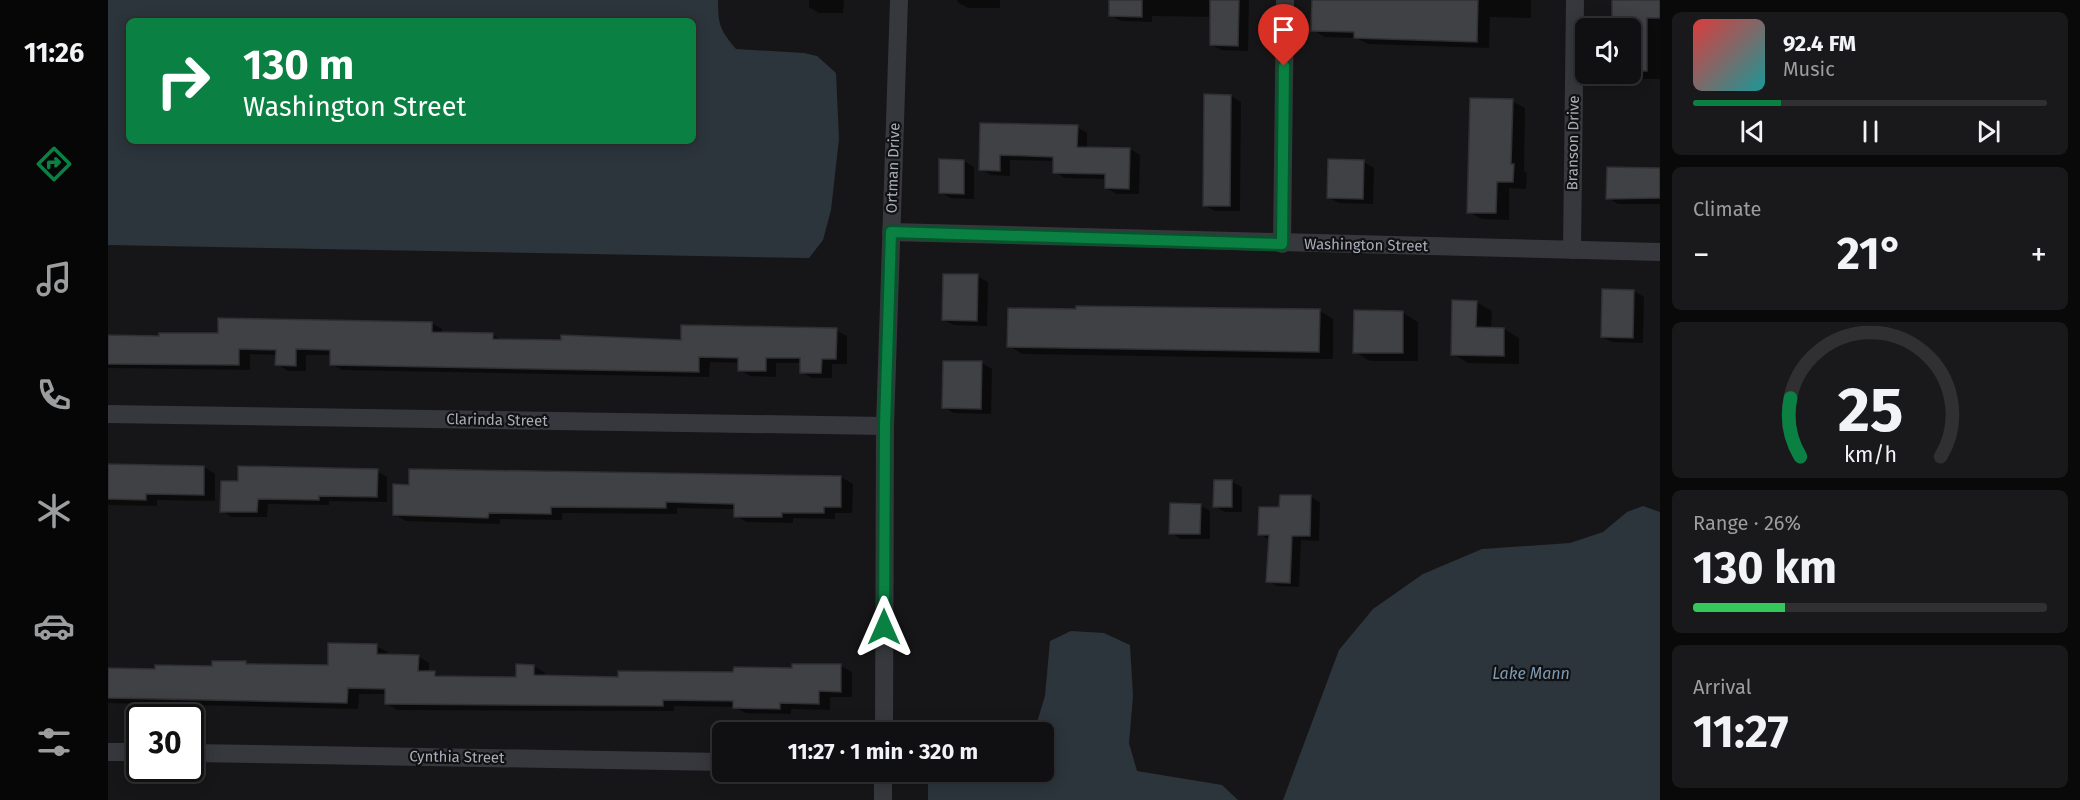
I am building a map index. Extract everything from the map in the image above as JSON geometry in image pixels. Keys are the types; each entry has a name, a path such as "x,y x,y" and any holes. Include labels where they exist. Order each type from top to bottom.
{"street":[{"name":"Ortman Drive","path":"884,722 885,426 899,0"},
{"path":"1282,244 1285,0"},
{"name":"Branson Drive","path":"1572,250 1575,0"},
{"name":"Washington Street","path":"891,232 1282,244 1660,252"},
{"name":"Clarinda Street","path":"108,414 885,426"},
{"path":"108,752 126,752"},
{"name":"Cynthia Street","path":"204,753 712,762"},
{"path":"883,800 884,782"}],"water":[{"path":"108,0 718,0 721,27 736,49 804,53 817,56 836,73 839,139 831,210 823,240 809,258 108,245"},
{"name":"Lake Mann","path":"1643,506 1660,512 1660,800 1283,800 1339,650 1373,609 1423,574 1482,549 1570,543 1603,532 1627,512"},
{"path":"1071,631 1104,633 1130,645 1133,696 1129,743 1137,771 1222,785 1238,800 928,800 928,782 1054,782 1054,722 1037,722 1045,696 1050,641"}],"building":[{"path":"1109,0 1142,0 1142,17 1109,16"},
{"path":"1210,0 1239,0 1238,46 1210,45"},
{"path":"1312,0 1478,0 1477,42 1354,38 1354,32 1311,31"},
{"path":"1612,0 1660,0 1660,18 1647,18 1647,71 1641,71 1641,18 1612,18"},
{"path":"1204,94 1231,95 1230,206 1203,206"},
{"path":"1470,98 1513,99 1511,164 1514,164 1513,182 1497,182 1496,213 1467,213"},
{"path":"980,123 1078,125 1077,147 1130,148 1129,189 1105,188 1105,174 1053,173 1053,157 1000,155 1000,171 979,170"},
{"path":"939,159 964,160 964,194 939,193"},
{"path":"1328,159 1364,160 1363,199 1327,198"},
{"path":"1607,167 1660,168 1660,198 1606,199"},
{"path":"943,274 978,274 977,321 942,320"},
{"path":"1602,289 1634,290 1633,338 1601,337"},
{"path":"1452,300 1477,301 1476,327 1504,328 1504,356 1451,355"},
{"path":"1076,306 1320,309 1319,352 1007,347 1008,308 1076,309"},
{"path":"1354,310 1403,311 1403,353 1353,353"},
{"path":"218,318 432,322 432,332 493,333 493,339 561,340 561,335 681,340 681,325 837,328 836,359 822,359 821,373 800,373 800,358 766,358 766,371 738,371 738,358 699,357 699,372 330,365 330,350 296,349 296,366 275,365 276,350 239,349 239,365 108,364 108,335 159,336 159,333 218,333"},
{"path":"943,361 982,361 981,409 942,408"},
{"path":"108,464 204,466 204,495 146,494 146,500 108,499"},
{"path":"238,466 378,469 377,497 319,496 319,500 258,499 257,512 220,512 221,481 238,481"},
{"path":"409,469 841,476 841,507 824,507 824,513 782,513 782,517 734,517 734,504 666,502 666,508 551,507 551,514 489,513 488,518 393,515 393,484 409,485"},
{"path":"1214,480 1232,480 1232,507 1213,507"},
{"path":"1280,495 1311,495 1310,536 1292,536 1290,583 1266,582 1269,535 1258,535 1259,507 1279,507"},
{"path":"1170,503 1201,504 1200,534 1169,534"},
{"path":"328,643 377,644 377,654 419,655 418,671 435,671 435,676 516,677 516,664 534,665 534,675 618,677 618,671 733,672 734,667 792,668 792,664 841,664 841,692 819,691 819,704 780,703 780,709 733,708 733,701 663,700 663,706 385,704 385,689 348,688 347,703 108,698 108,668 155,669 155,665 212,666 212,661 246,661 246,664 328,665"}],"route":[{"path":"884,627 885,426 891,232 1282,244 1284,66"}]}
